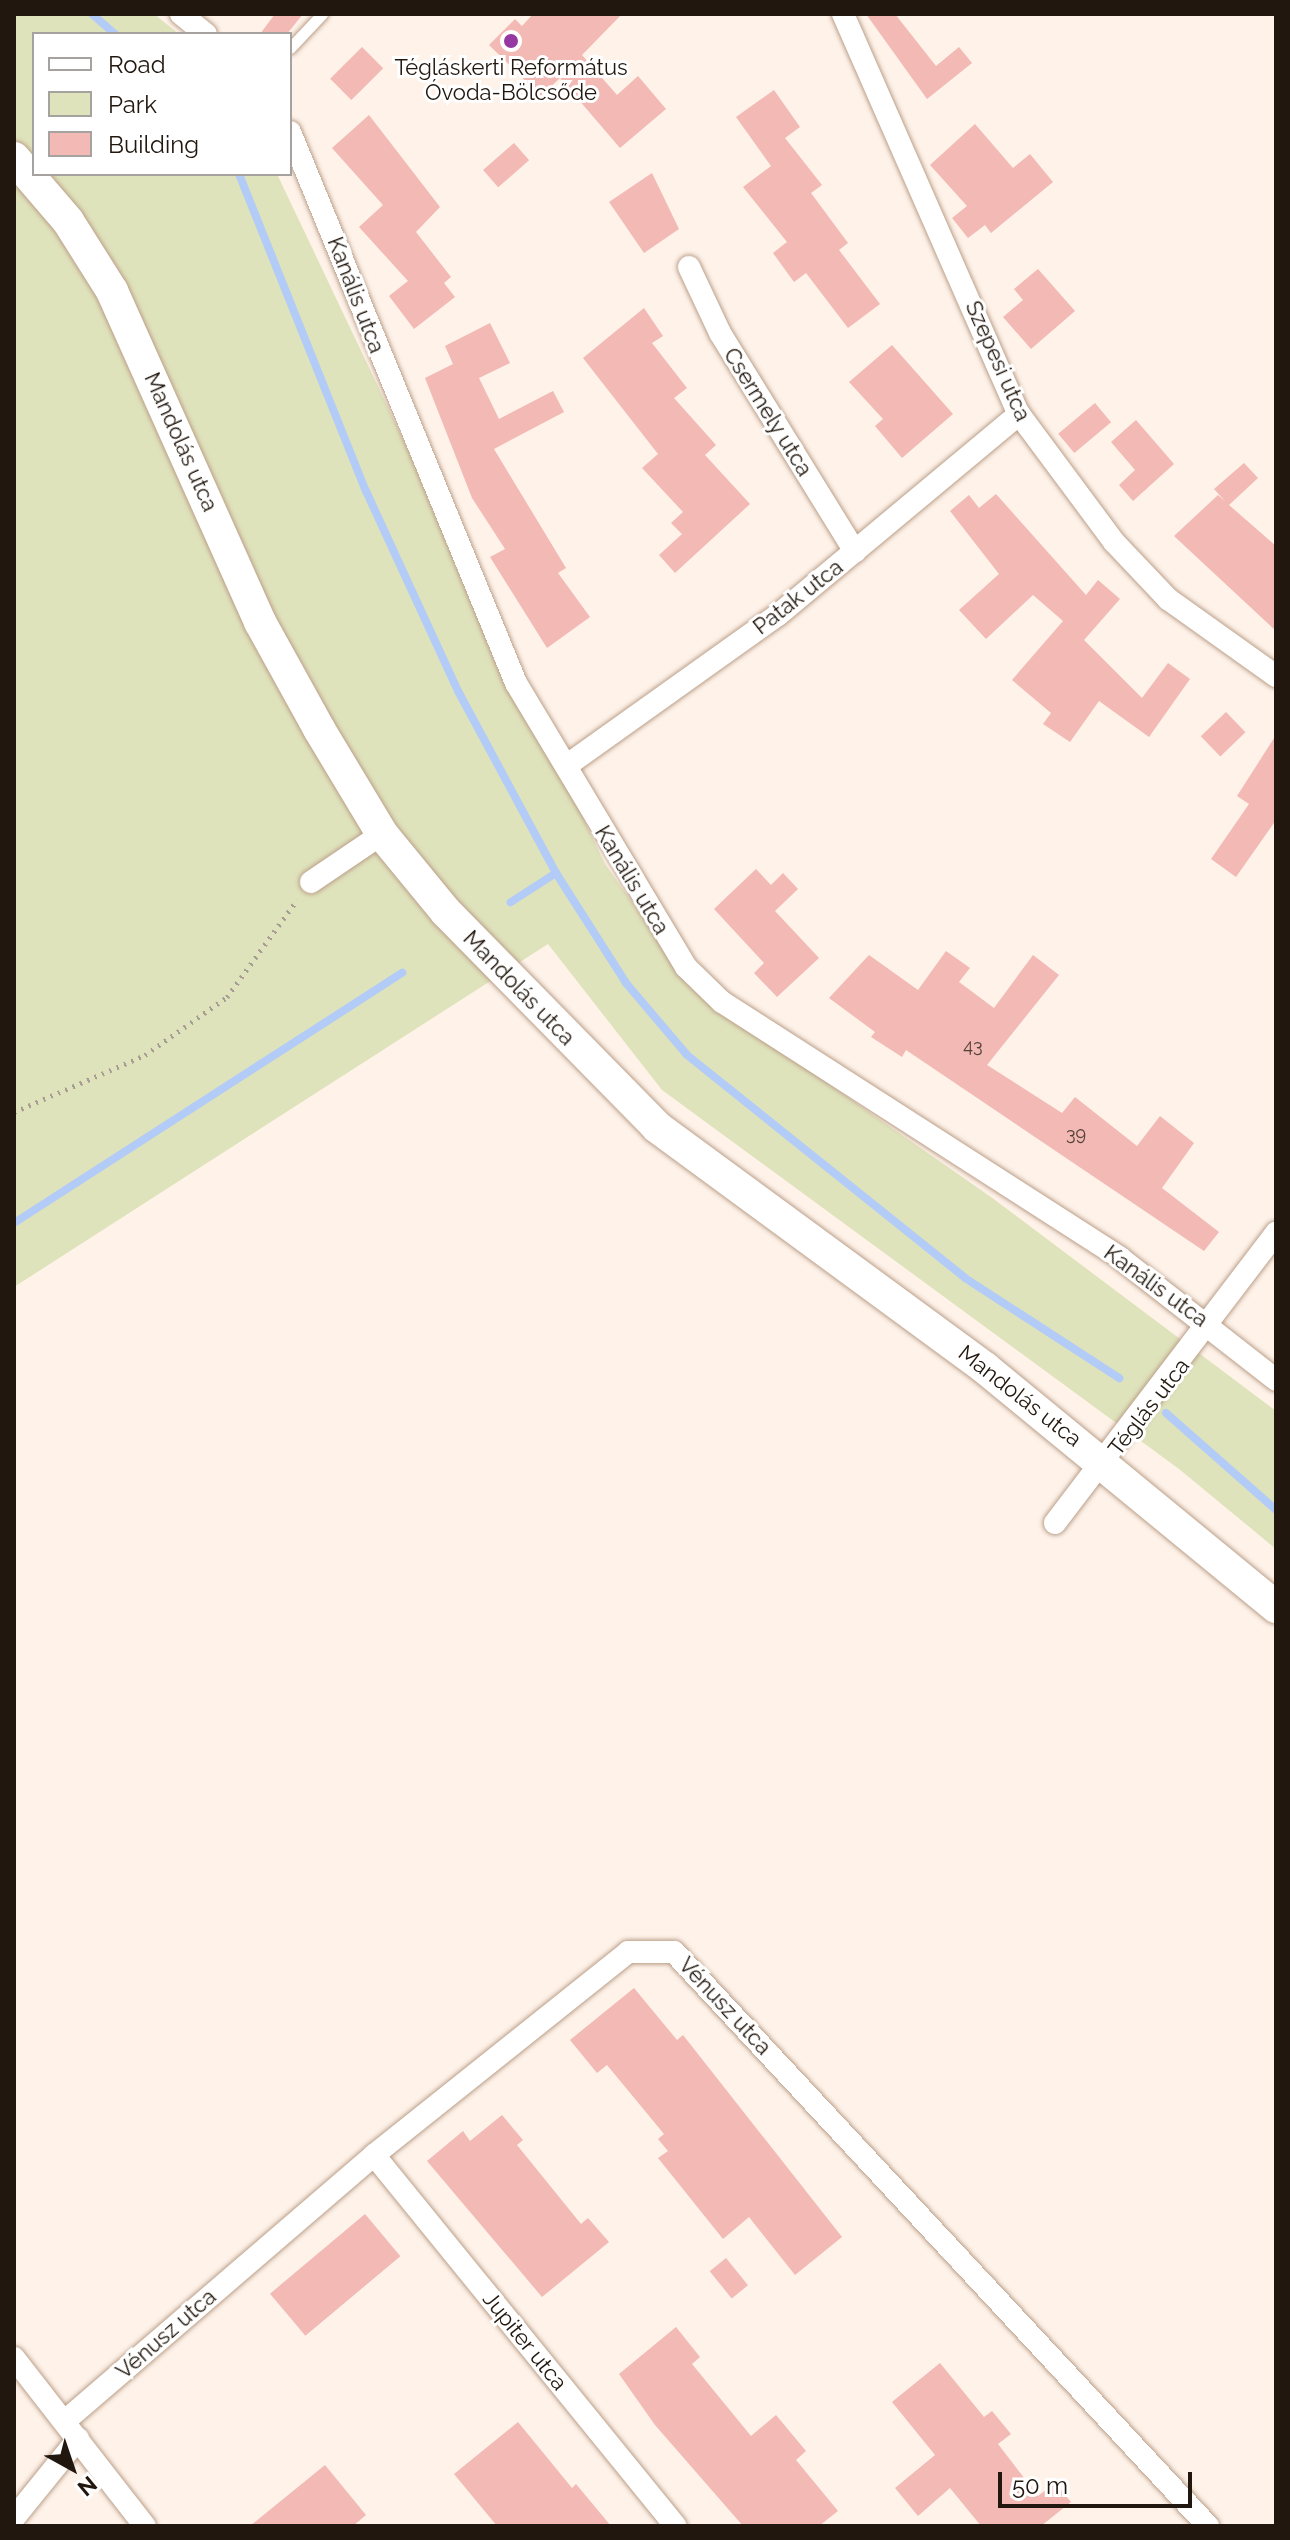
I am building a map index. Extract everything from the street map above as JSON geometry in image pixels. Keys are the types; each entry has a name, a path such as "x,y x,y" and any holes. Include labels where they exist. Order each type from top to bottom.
{"street":[{"path":"181,14 204,32"},
{"name":"Szepesi utca","path":"843,14 1019,414 1114,542 1168,599 1276,676"},
{"name":"Kanális utca","path":"292,137 473,585 516,683 656,923 722,1002 1011,1184 1210,1325 1276,1380"},
{"name":"Mandolás utca","path":"14,158 68,221 112,291 260,622 382,834 512,984 657,1127 1106,1462 1276,1607"},
{"name":"Csermely utca","path":"689,267 720,333 855,552"},
{"name":"Patak utca","path":"566,766 855,552 1019,414"},
{"path":"311,882 382,834"},
{"name":"Téglás utca","path":"1055,1523 1106,1462 1276,1233"},
{"name":"Vénusz utca","path":"14,2518 71,2430 374,2155 628,1952 674,1952 1208,2526"},
{"name":"Jupiter utca","path":"374,2155 675,2526"},
{"path":"14,2358 145,2526"}],"lane":[{"path":"292,46 322,14"}],"path":[{"path":"14,1112 145,1055 227,997 311,882"}],"green space":[{"path":"14,14 154,14 176,32 32,32 32,176 278,176 605,864 696,992 991,1197 1276,1411 1276,1549 1179,1469 662,1090 548,944 14,1287"}],"building":[{"path":"275,14 303,14 289,32 262,32"},
{"path":"533,14 622,14 582,55 617,95 638,76 666,109 620,148 560,78 541,96 489,45 515,19 522,26"},
{"path":"866,14 895,14 936,66 959,47 972,63 927,99"},
{"path":"362,47 383,68 351,100 330,79"},
{"path":"774,90 800,127 785,138 822,185 811,193 848,243 839,250 880,304 848,328 806,273 794,282 773,253 787,242 743,187 771,166 736,117"},
{"path":"369,115 440,207 416,232 451,277 444,283 455,297 414,329 389,296 408,281 359,227 383,205 332,148"},
{"path":"975,124 1013,168 1030,154 1053,182 991,233 985,225 968,238 952,218 967,206 930,165"},
{"path":"514,143 529,160 498,187 483,170"},
{"path":"652,173 679,229 644,253 609,202"},
{"path":"1038,269 1075,311 1031,349 1003,317 1023,300 1014,289"},
{"path":"644,308 663,336 652,343 687,388 674,398 716,445 705,455 750,504 675,573 659,555 682,534 671,523 683,512 642,468 658,454 583,358"},
{"path":"490,323 510,363 479,378 499,419 553,391 564,412 494,449 566,568 558,573 590,617 547,648 490,557 505,549 472,498 425,378 453,364 445,346"},
{"path":"892,345 953,414 902,458 875,426 883,419 849,382"},
{"path":"1095,403 1111,422 1074,453 1058,434"},
{"path":"1136,420 1174,464 1133,501 1119,485 1135,470 1111,442"},
{"path":"1244,463 1258,478 1229,505 1276,546 1276,631 1174,536 1218,495 1225,501 1214,489"},
{"path":"996,494 1086,595 1098,580 1120,599 1084,640 1142,698 1168,663 1190,679 1149,737 1099,701 1070,742 1043,724 1051,713 1012,680 1063,621 1033,595 986,639 959,610 999,574 950,511 969,495 979,508"},
{"path":"1226,712 1245,732 1220,756 1201,736"},
{"path":"1276,735 1276,820 1236,877 1211,859 1249,804 1237,796"},
{"path":"756,869 771,885 783,873 798,889 775,911 819,958 777,997 754,973 764,963 714,909"},
{"path":"946,951 970,968 959,982 994,1008 1033,955 1059,975 987,1065 1062,1113 1075,1097 1137,1146 1160,1116 1194,1143 1162,1188 1219,1232 1204,1251 906,1050 902,1057 871,1037 875,1032 829,998 869,955 918,990"},
{"path":"634,1988 677,2040 683,2035 842,2237 795,2275 749,2217 723,2239 658,2158 668,2151 658,2139 664,2134 607,2065 597,2073 570,2040"},
{"path":"502,2115 523,2140 517,2145 581,2224 588,2218 609,2242 542,2297 427,2161 463,2131 470,2141"},
{"path":"365,2214 400,2256 305,2336 270,2294"},
{"path":"726,2258 748,2285 732,2298 710,2271"},
{"path":"676,2327 700,2357 692,2364 751,2436 776,2415 806,2451 796,2460 838,2511 819,2526 743,2526 655,2425 619,2374"},
{"path":"940,2363 984,2417 992,2411 1011,2434 998,2444 1038,2496 1055,2483 1071,2502 1041,2526 981,2526 950,2488 918,2516 895,2488 935,2455 892,2402"},
{"path":"518,2422 572,2488 576,2484 611,2526 497,2526 454,2474"},
{"path":"325,2465 366,2515 353,2526 250,2526"}],"waterway":[{"path":"92,14 113,32"},
{"path":"240,176 366,491 458,691 556,873 511,902"},
{"path":"556,873 626,983 687,1055 965,1278 1119,1378"},
{"path":"14,1223 402,973"},
{"path":"1166,1413 1276,1510"}],"place":[{"name":"Tégláskerti Református Óvoda-Bölcsőde","path":"511,41"}]}
